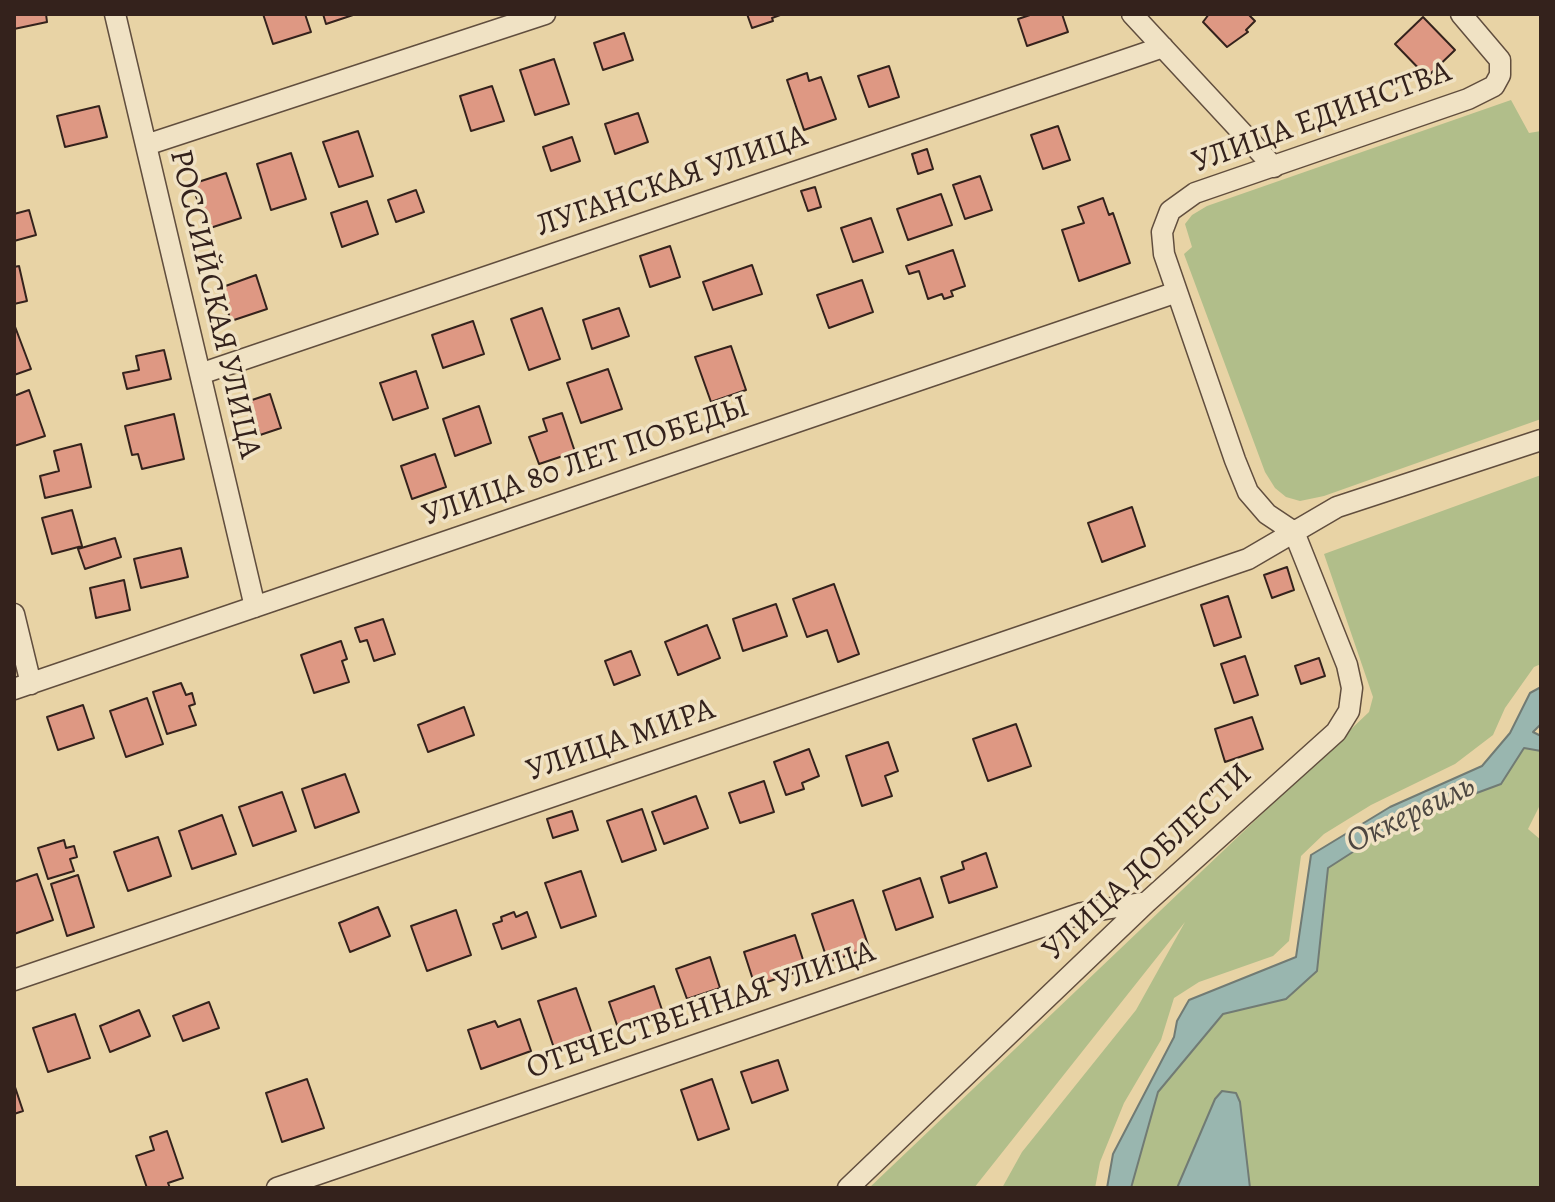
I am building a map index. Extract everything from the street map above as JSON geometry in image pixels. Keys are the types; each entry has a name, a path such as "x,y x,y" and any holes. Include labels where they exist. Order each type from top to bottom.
{"street":[{"name":"РОССИЙСКАЯ УЛИЦА","path":"115,14 255,607"},
{"path":"146,145 545,14"},
{"path":"1132,14 1274,167"},
{"name":"УЛИЦА ЕДИНСТВА","path":"1294,532 1267,514 1248,492 1164,254 1162,232 1170,211 1195,193 1468,99 1494,86 1500,75 1500,60 1461,14"},
{"name":"ЛУГАНСКАЯ УЛИЦА","path":"200,374 1163,47"},
{"name":"УЛИЦА 80 ЛЕТ ПОБЕДЫ","path":"22,686 1177,292"},
{"name":"УЛИЦА МИРА","path":"14,980 1248,559 1337,507 1541,440"},
{"name":"УЛИЦА ДОБЛЕСТИ","path":"848,1188 1147,902 1336,732 1349,711 1352,688 1347,665 1294,532"},
{"path":"14,614 22,686"},
{"name":"ОТЕЧЕСТВЕННАЯ УЛИЦА","path":"277,1188 1082,913 1147,902"}],"green space":[{"path":"1511,100 1529,133 1541,131 1541,419 1324,496 1300,501 1286,497 1275,488 1265,472 1184,254 1192,247 1185,224 1192,215 1207,206"},
{"path":"1541,475 1541,664 1534,667 1505,708 1493,735 1455,764 1371,805 1324,834 1301,856 1289,941 1273,956 1199,982 1174,998 1161,1040 1124,1103 1100,1162 1095,1188 1002,1188 1022,1152 1136,1010 1185,922 974,1188 869,1188 1369,712 1373,697 1324,554"},
{"path":"1524,747 1541,751 1541,803 1528,829 1541,840 1541,1188 1250,1188 1240,1102 1222,1091 1215,1099 1177,1188 1131,1188 1158,1092 1224,1014 1286,999 1317,971 1328,868 1401,821 1501,784"}],"water":[{"name":"Оккервиль","path":"1541,687 1541,724 1533,732 1541,736 1541,751 1524,748 1501,784 1401,821 1328,868 1317,971 1286,999 1223,1014 1158,1092 1131,1188 1107,1188 1113,1154 1174,1037 1177,1021 1189,1000 1296,957 1311,855 1390,807 1482,766 1510,733 1530,693"},
{"path":"1222,1091 1236,1093 1240,1102 1250,1188 1177,1188 1215,1099"}],"building":[{"path":"14,14 46,14 47,22 14,29"},
{"path":"263,14 305,14 311,32 273,44"},
{"path":"323,14 356,14 326,24"},
{"path":"747,14 783,14 752,28"},
{"path":"1033,14 1062,14 1068,32 1027,46 1018,19"},
{"path":"1209,14 1248,14 1255,21 1246,30 1248,32 1227,47 1203,22"},
{"path":"1423,17 1455,50 1427,77 1395,44"},
{"path":"624,33 633,60 603,70 594,43"},
{"path":"554,59 569,104 535,115 520,70"},
{"path":"889,66 899,97 869,107 858,76"},
{"path":"807,73 809,81 821,77 836,119 804,130 787,80"},
{"path":"492,86 504,121 471,131 460,96"},
{"path":"99,106 107,137 65,147 57,116"},
{"path":"638,113 648,142 615,154 605,124"},
{"path":"1058,126 1070,160 1043,169 1031,135"},
{"path":"358,131 373,176 339,187 323,142"},
{"path":"572,137 580,161 551,171 543,147"},
{"path":"927,149 933,169 918,174 912,154"},
{"path":"291,153 306,199 271,210 257,164"},
{"path":"226,173 241,218 207,229 192,184"},
{"path":"980,176 992,210 965,219 953,185"},
{"path":"815,187 821,207 808,211 801,191"},
{"path":"416,190 424,212 396,222 388,200"},
{"path":"941,194 952,225 908,240 897,209"},
{"path":"1103,198 1109,215 1113,213 1130,263 1079,281 1062,230 1084,223 1078,207"},
{"path":"367,201 378,234 342,247 331,213"},
{"path":"29,210 36,235 14,241 14,214"},
{"path":"871,218 883,252 853,262 841,228"},
{"path":"670,246 680,277 650,287 640,256"},
{"path":"953,250 965,286 951,291 953,296 944,299 942,294 928,299 919,271 909,274 906,266"},
{"path":"752,265 762,294 713,310 703,282"},
{"path":"19,266 27,301 14,304 14,267"},
{"path":"256,275 267,309 231,321 220,288"},
{"path":"862,280 873,312 829,328 817,295"},
{"path":"542,308 560,359 529,370 511,319"},
{"path":"619,308 629,336 592,349 583,320"},
{"path":"473,321 484,354 443,368 432,335"},
{"path":"14,324 31,369 14,375"},
{"path":"731,346 746,390 711,402 695,357"},
{"path":"164,350 171,379 127,389 123,373 139,370 136,356"},
{"path":"608,369 622,409 581,423 567,383"},
{"path":"416,371 428,408 393,420 380,383"},
{"path":"29,390 45,436 14,446 14,396"},
{"path":"270,394 281,428 260,435 249,401"},
{"path":"479,406 491,443 455,456 443,419"},
{"path":"562,413 575,452 539,464 529,437 547,431 543,419"},
{"path":"174,414 184,459 142,469 138,454 132,455 125,426"},
{"path":"81,444 91,487 45,498 40,476 59,471 54,451"},
{"path":"435,454 446,487 412,499 401,466"},
{"path":"1132,507 1145,546 1102,562 1088,523"},
{"path":"72,510 82,546 52,554 42,518"},
{"path":"115,538 121,557 85,569 78,549"},
{"path":"181,548 188,577 141,588 134,559"},
{"path":"1287,567 1294,590 1272,598 1264,575"},
{"path":"124,580 130,610 96,618 90,588"},
{"path":"834,584 859,654 838,662 827,630 807,637 793,599"},
{"path":"1228,596 1241,637 1214,646 1201,605"},
{"path":"776,604 787,636 743,651 733,619"},
{"path":"383,619 395,654 374,661 367,640 360,642 355,628"},
{"path":"707,625 720,658 678,675 665,642"},
{"path":"341,641 347,659 342,661 349,682 314,693 301,655"},
{"path":"631,651 640,675 614,685 605,661"},
{"path":"1245,656 1258,695 1234,703 1221,664"},
{"path":"1319,658 1325,676 1301,684 1295,666"},
{"path":"181,683 186,695 192,693 195,704 189,706 196,725 167,734 153,692"},
{"path":"147,698 163,744 126,757 110,711"},
{"path":"83,705 94,738 58,750 47,717"},
{"path":"464,707 474,735 428,752 418,725"},
{"path":"1252,717 1263,749 1225,762 1215,729"},
{"path":"1016,724 1031,766 988,781 973,739"},
{"path":"888,742 898,771 885,776 892,796 862,806 846,756"},
{"path":"809,749 819,776 802,783 804,789 786,795 774,762"},
{"path":"345,774 359,812 315,828 302,789"},
{"path":"764,781 774,812 740,823 729,793"},
{"path":"282,792 296,831 253,846 239,807"},
{"path":"696,796 708,828 664,844 652,812"},
{"path":"642,809 656,850 622,862 607,821"},
{"path":"572,811 578,830 553,838 547,819"},
{"path":"222,815 236,854 192,869 179,831"},
{"path":"158,837 171,876 128,891 114,852"},
{"path":"64,840 66,848 74,846 77,857 70,859 74,871 48,879 38,848"},
{"path":"986,853 997,887 949,903 941,877 964,869 962,862"},
{"path":"581,871 596,916 561,928 545,883"},
{"path":"37,874 53,920 14,934 14,882"},
{"path":"78,875 94,927 67,936 51,884"},
{"path":"920,878 933,917 896,930 883,891"},
{"path":"853,900 869,948 828,962 812,914"},
{"path":"378,907 390,936 350,952 339,923"},
{"path":"456,910 471,955 427,971 411,926"},
{"path":"514,912 516,917 527,912 536,937 502,949 493,924"},
{"path":"795,935 806,969 755,986 744,952"},
{"path":"710,957 720,988 687,999 676,969"},
{"path":"654,986 663,1013 618,1028 609,1002"},
{"path":"576,988 592,1034 554,1048 538,1001"},
{"path":"209,1002 219,1028 183,1041 173,1016"},
{"path":"139,1010 150,1036 110,1052 100,1026"},
{"path":"75,1014 90,1058 48,1072 33,1028"},
{"path":"520,1019 531,1051 481,1069 468,1030 495,1021 498,1027"},
{"path":"778,1060 788,1090 752,1103 741,1072"},
{"path":"307,1079 324,1128 282,1142 266,1093"},
{"path":"712,1079 729,1129 698,1140 681,1090"},
{"path":"14,1084 23,1111 14,1114"},
{"path":"167,1131 183,1178 168,1183 170,1188 147,1188 136,1156 154,1150 150,1137"}]}
